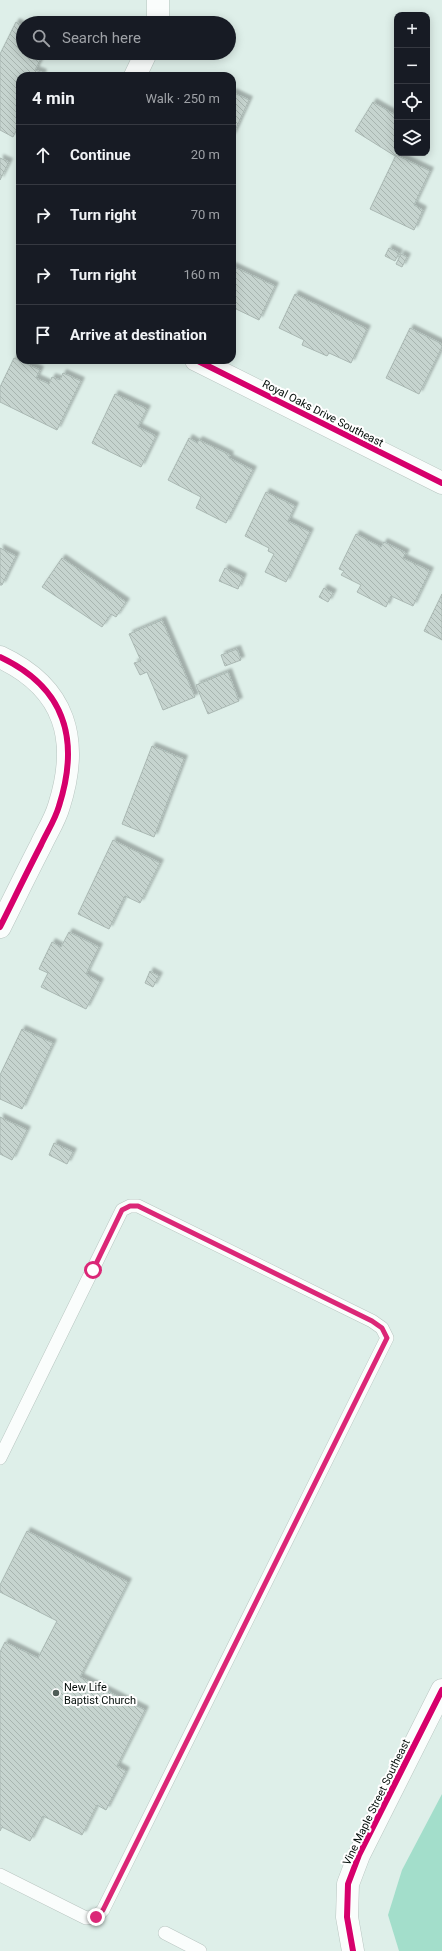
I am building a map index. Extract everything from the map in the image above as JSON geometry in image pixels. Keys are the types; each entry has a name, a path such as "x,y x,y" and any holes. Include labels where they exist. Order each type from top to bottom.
{"street":[{"path":"158,0 158,16"},
{"path":"137,72 143,60"},
{"name":"Royal Oaks Drive Southeast","path":"204,364 442,483"},
{"path":"0,657 34,677 50,695 63,716 69,763 59,807 0,927"},
{"name":"Vine Maple Street Southeast","path":"354,1951 346,1917 348,1884 359,1855 442,1690"}],"lane":[{"path":"0,1458 122,1210 130,1206 138,1206 372,1321 382,1328 387,1338 103,1910 96,1917 86,1918 0,1875"},
{"path":"165,1933 200,1951"}],"green space":[{"path":"442,1794 442,1951 399,1951 388,1915 402,1870"}],"building":[{"path":"16,22 16,60 40,60 35,70 40,72 16,72 16,131 13,137 0,130 0,54"},
{"path":"236,94 249,100 236,128"},
{"path":"373,102 394,114 394,155 355,131"},
{"path":"396,156 430,171 414,205 423,210 414,230 370,209"},
{"path":"0,158 9,162 0,180"},
{"path":"389,248 399,253 395,261 385,256"},
{"path":"401,254 407,257 402,267 396,264"},
{"path":"236,268 275,286 259,320 236,309"},
{"path":"295,294 367,329 351,363 329,353 327,356 302,345 304,340 279,328"},
{"path":"410,328 442,344 442,347 419,394 386,378"},
{"path":"14,358 16,359 16,364 27,364 40,370 36,378 49,384 52,377 60,380 63,373 81,381 57,430 0,402 0,387"},
{"path":"115,394 147,409 138,427 156,436 141,467 92,443"},
{"path":"189,438 197,443 199,440 230,455 229,458 253,470 226,523 196,508 201,497 168,480"},
{"path":"266,492 295,506 288,521 310,532 286,582 265,572 274,554 268,551 269,548 245,536"},
{"path":"356,534 381,547 384,542 406,553 403,558 430,571 413,606 391,596 386,607 357,592 361,585 341,575 344,571 339,569"},
{"path":"0,548 16,556 2,585 0,585"},
{"path":"62,558 126,602 116,617 111,614 102,627 42,587"},
{"path":"225,568 243,577 238,589 219,581"},
{"path":"324,588 333,593 328,602 319,597"},
{"path":"442,594 442,640 424,631"},
{"path":"162,620 195,697 163,710 147,672 140,675 134,663 141,661 129,634"},
{"path":"237,649 241,660 225,666 221,655"},
{"path":"228,672 239,701 208,714 196,685"},
{"path":"152,746 184,759 154,837 122,824"},
{"path":"113,840 160,863 140,903 125,896 109,929 78,914"},
{"path":"69,932 99,947 86,974 100,982 86,1009 41,987 48,973 39,969 52,942 61,947"},
{"path":"150,971 159,976 153,987 145,983"},
{"path":"22,1029 53,1043 22,1109 0,1099 0,1075"},
{"path":"0,1117 27,1130 12,1160 0,1154"},
{"path":"54,1143 73,1152 67,1164 49,1155"},
{"name":"New Life Baptist Church","path":"27,1531 128,1582 80,1677 145,1710 117,1766 126,1771 106,1810 97,1805 82,1835 43,1816 30,1841 2,1827 0,1831 0,1652 5,1642 38,1658 57,1621 0,1592 0,1585"}],"cycle path":[{"path":"204,364 442,483"},
{"path":"0,657 22,670 40,684 53,700 62,718 67,738 68,759 65,782 55,816 0,927"},
{"path":"353,1951 347,1917 348,1884 359,1855 442,1690"}],"place":[{"name":"New Life Baptist Church","path":"56,1693"}],"route":[{"path":"93,1270 122,1210 130,1206 138,1206 372,1321 382,1328 387,1338 103,1910 96,1917"}]}
